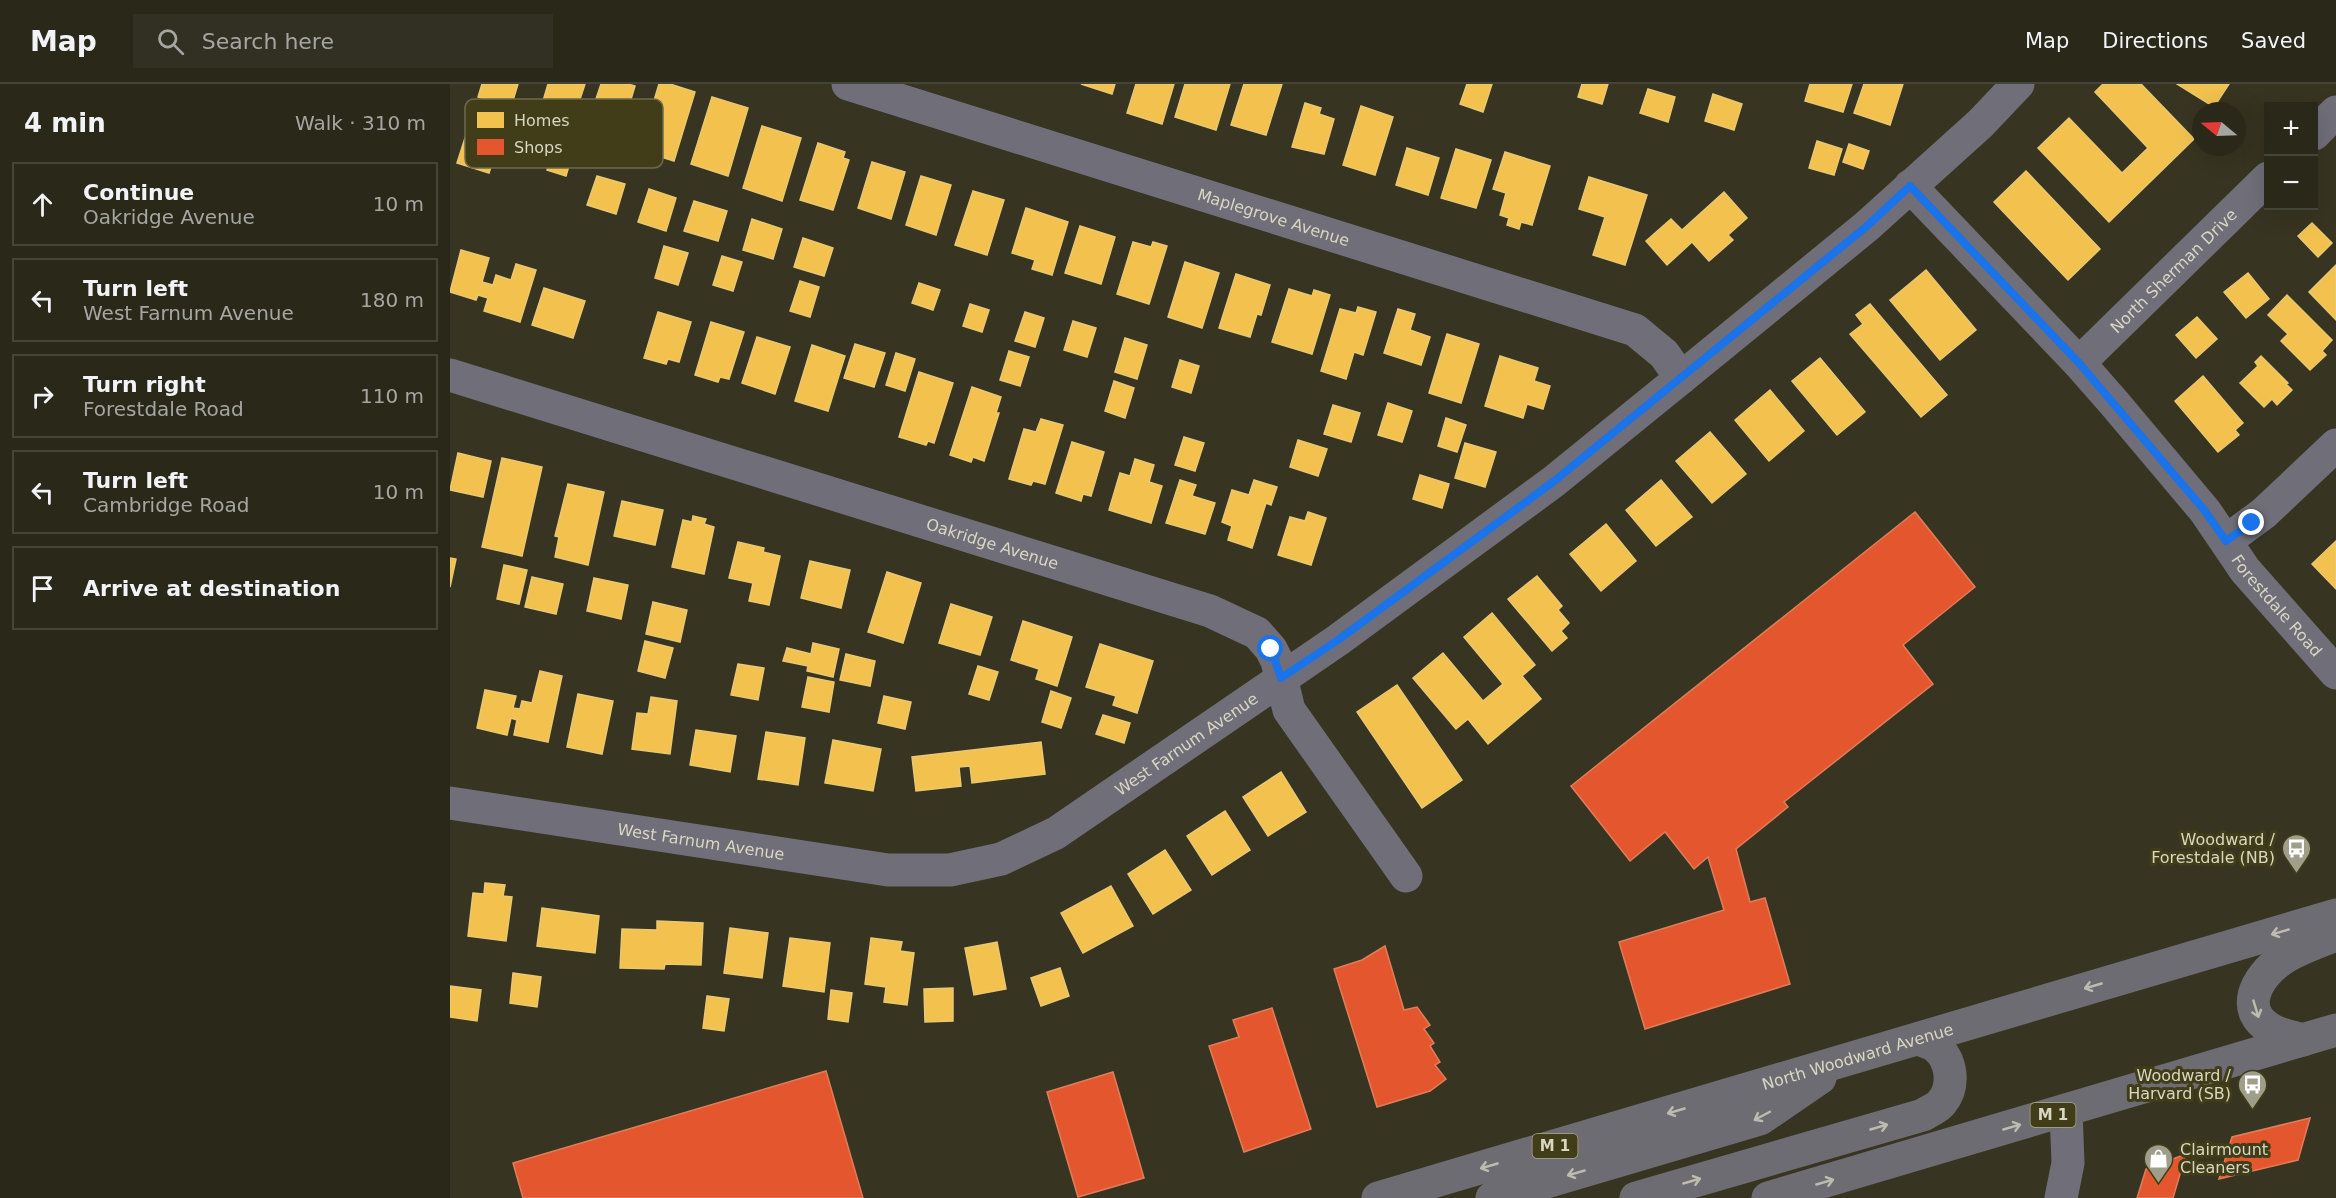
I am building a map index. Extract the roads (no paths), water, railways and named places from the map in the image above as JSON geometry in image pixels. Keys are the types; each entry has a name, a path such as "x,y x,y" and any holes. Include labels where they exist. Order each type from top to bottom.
{"main road":[{"name":"North Woodward Avenue","path":"1378,1198 2336,915"},
{"path":"2303,1040 2273,1030 2260,1021 2254,1009 2253,995 2257,985 2281,959 2336,934"},
{"name":"M 1","path":"1768,1198 2336,1030"},
{"path":"1636,1198 1923,1115 1942,1104 1948,1090 1950,1075 1947,1059 1935,1046 1919,1039"},
{"path":"1492,1198 1760,1119 1846,1061"}],"street":[{"name":"Maplegrove Avenue","path":"848,84 1635,330 1664,354 1681,378"},
{"name":"West Farnum Avenue","path":"450,803 888,870 950,870 1001,859 1056,833 1338,640 1553,482 1867,226 1981,123 2018,84"},
{"path":"2318,129 2336,112"},
{"name":"North Sherman Drive","path":"2079,363 2264,182"},
{"name":"Forestdale Road","path":"1910,186 2079,363 2205,511 2245,570 2266,596 2336,673"},
{"name":"Oakridge Avenue","path":"450,375 1210,611 1257,633 1271,649 1289,710 1406,876"},
{"path":"2226,541 2264,513 2336,445"},
{"path":"2061,1198 2068,1163 2066,1111"}],"place":[{"name":"Woodward / Forestdale (NB)","path":"2296,874"},
{"name":"Woodward / Harvard (SB)","path":"2252,1110"},
{"name":"Clairmount Cleaners","path":"2159,1184"}]}
